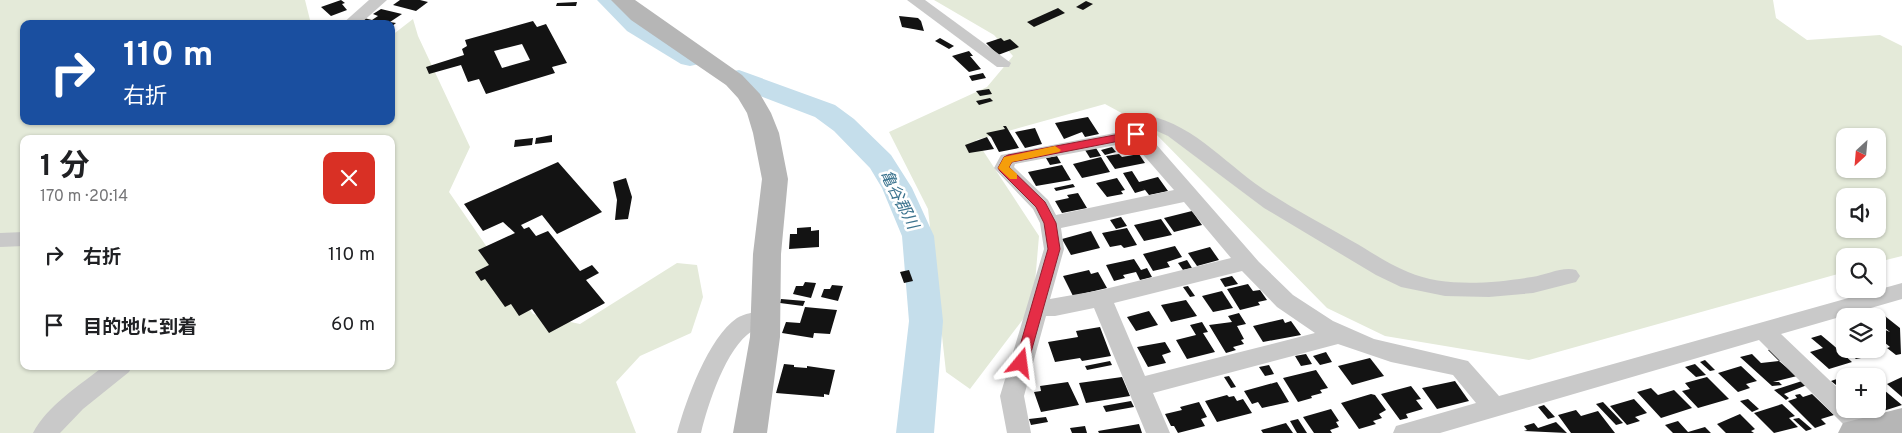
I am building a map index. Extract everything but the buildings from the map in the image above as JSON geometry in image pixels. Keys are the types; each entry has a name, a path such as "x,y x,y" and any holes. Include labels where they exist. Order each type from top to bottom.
{"street":[{"path":"355,20 379,0"},
{"path":"622,0 639,15 734,80 748,94 759,113 770,150 774,178 768,254 766,318 760,378 750,433"},
{"path":"915,0 1003,63"},
{"path":"1494,408 1460,367 1404,358 1340,335 1285,301 1247,262 1131,126 1138,120 1151,121 1173,131 1265,199 1370,261 1410,281 1461,289 1530,287 1569,276"},
{"path":"1019,433 1012,396 1054,249 1050,223 1033,196 1004,168 1008,159 1136,134"},
{"path":"1050,223 1188,194"},
{"path":"0,240 20,239"},
{"path":"1037,307 1055,308 1247,262"},
{"path":"1405,433 1902,291"},
{"path":"1100,298 1158,433"},
{"path":"689,433 692,417 709,375 732,338 746,323 766,318"},
{"path":"1763,330 1863,432 1902,422"},
{"path":"1138,387 1340,335"},
{"path":"45,433 75,402 116,370"}],"green space":[{"path":"0,0 305,0 310,20 20,20 20,125 395,125 395,33 413,19 418,36 470,147 449,192 533,314 580,324 677,263 697,265 703,297 691,333 640,356 616,382 636,433 0,433"},
{"path":"934,0 1773,0 1776,18 1807,40 1880,35 1902,46 1902,256 1886,260 1886,248 1836,248 1836,275 1529,360 1385,336 1327,308 1151,129 1105,104 976,140 1039,236 1033,306 970,389 946,372 928,209 889,132 987,87 1013,56 994,35"}],"waterway":[{"name":"亀谷郡川","path":"609,0 636,26 690,58"},
{"name":"亀谷郡川","path":"739,78 825,111 844,125 881,162 897,188 918,236 926,321 915,433"}],"slow traffic":[{"path":"1014,177 1004,168 1008,159 1055,150"}],"route":[{"path":"1021,363 1051,266 1054,249 1050,223 1041,205 1004,168 1008,159 1136,134"}]}
